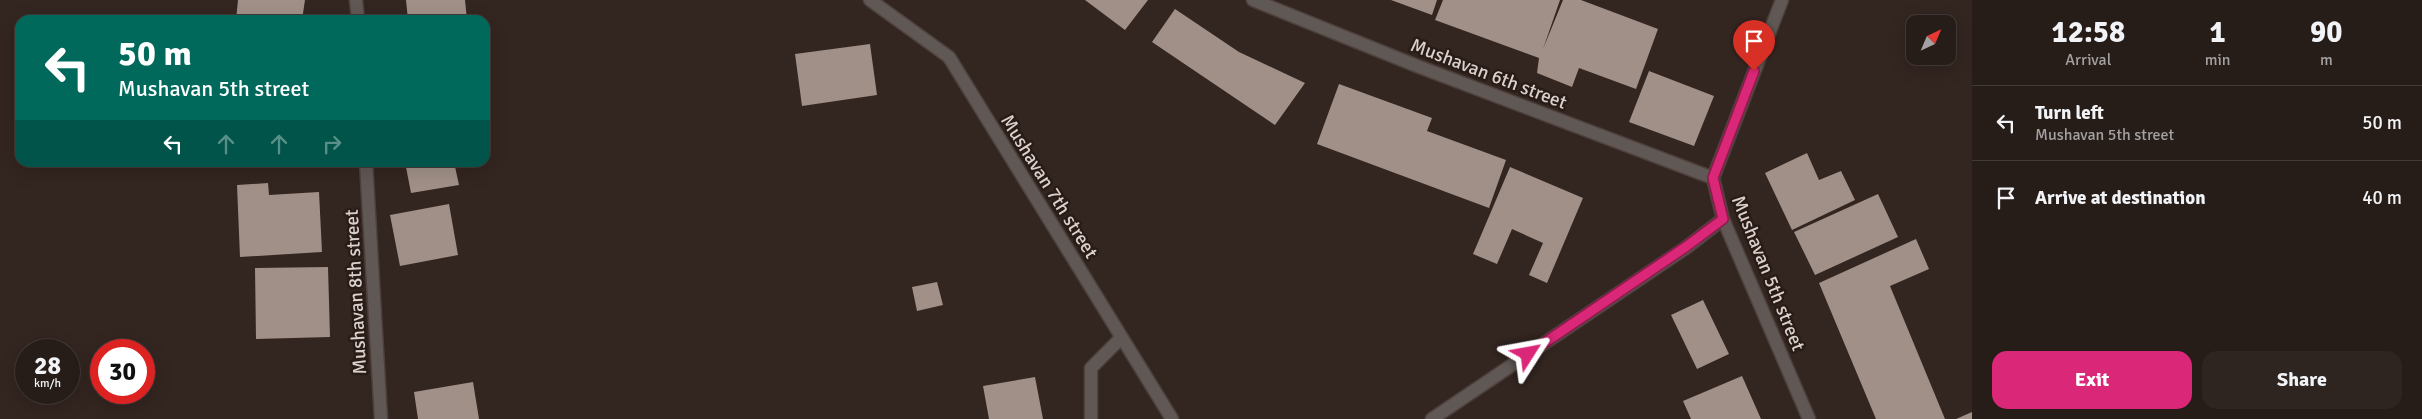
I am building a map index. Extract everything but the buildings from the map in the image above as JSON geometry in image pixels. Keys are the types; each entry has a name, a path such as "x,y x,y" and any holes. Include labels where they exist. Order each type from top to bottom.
{"street":[{"path":"356,0 358,15"},
{"name":"Mushavan 7th street","path":"870,0 949,57 1172,419"},
{"name":"Mushavan 6th street","path":"1254,0 1417,66 1713,178"},
{"name":"Mushavan 5th street","path":"1782,0 1713,178 1723,219 1809,419"},
{"name":"Mushavan 8th street","path":"366,167 381,419"},
{"path":"1432,419 1687,246 1723,219"},
{"path":"1091,419 1091,368 1122,338"}],"route":[{"path":"1528,354 1687,246 1723,219 1713,178 1754,71"}]}
